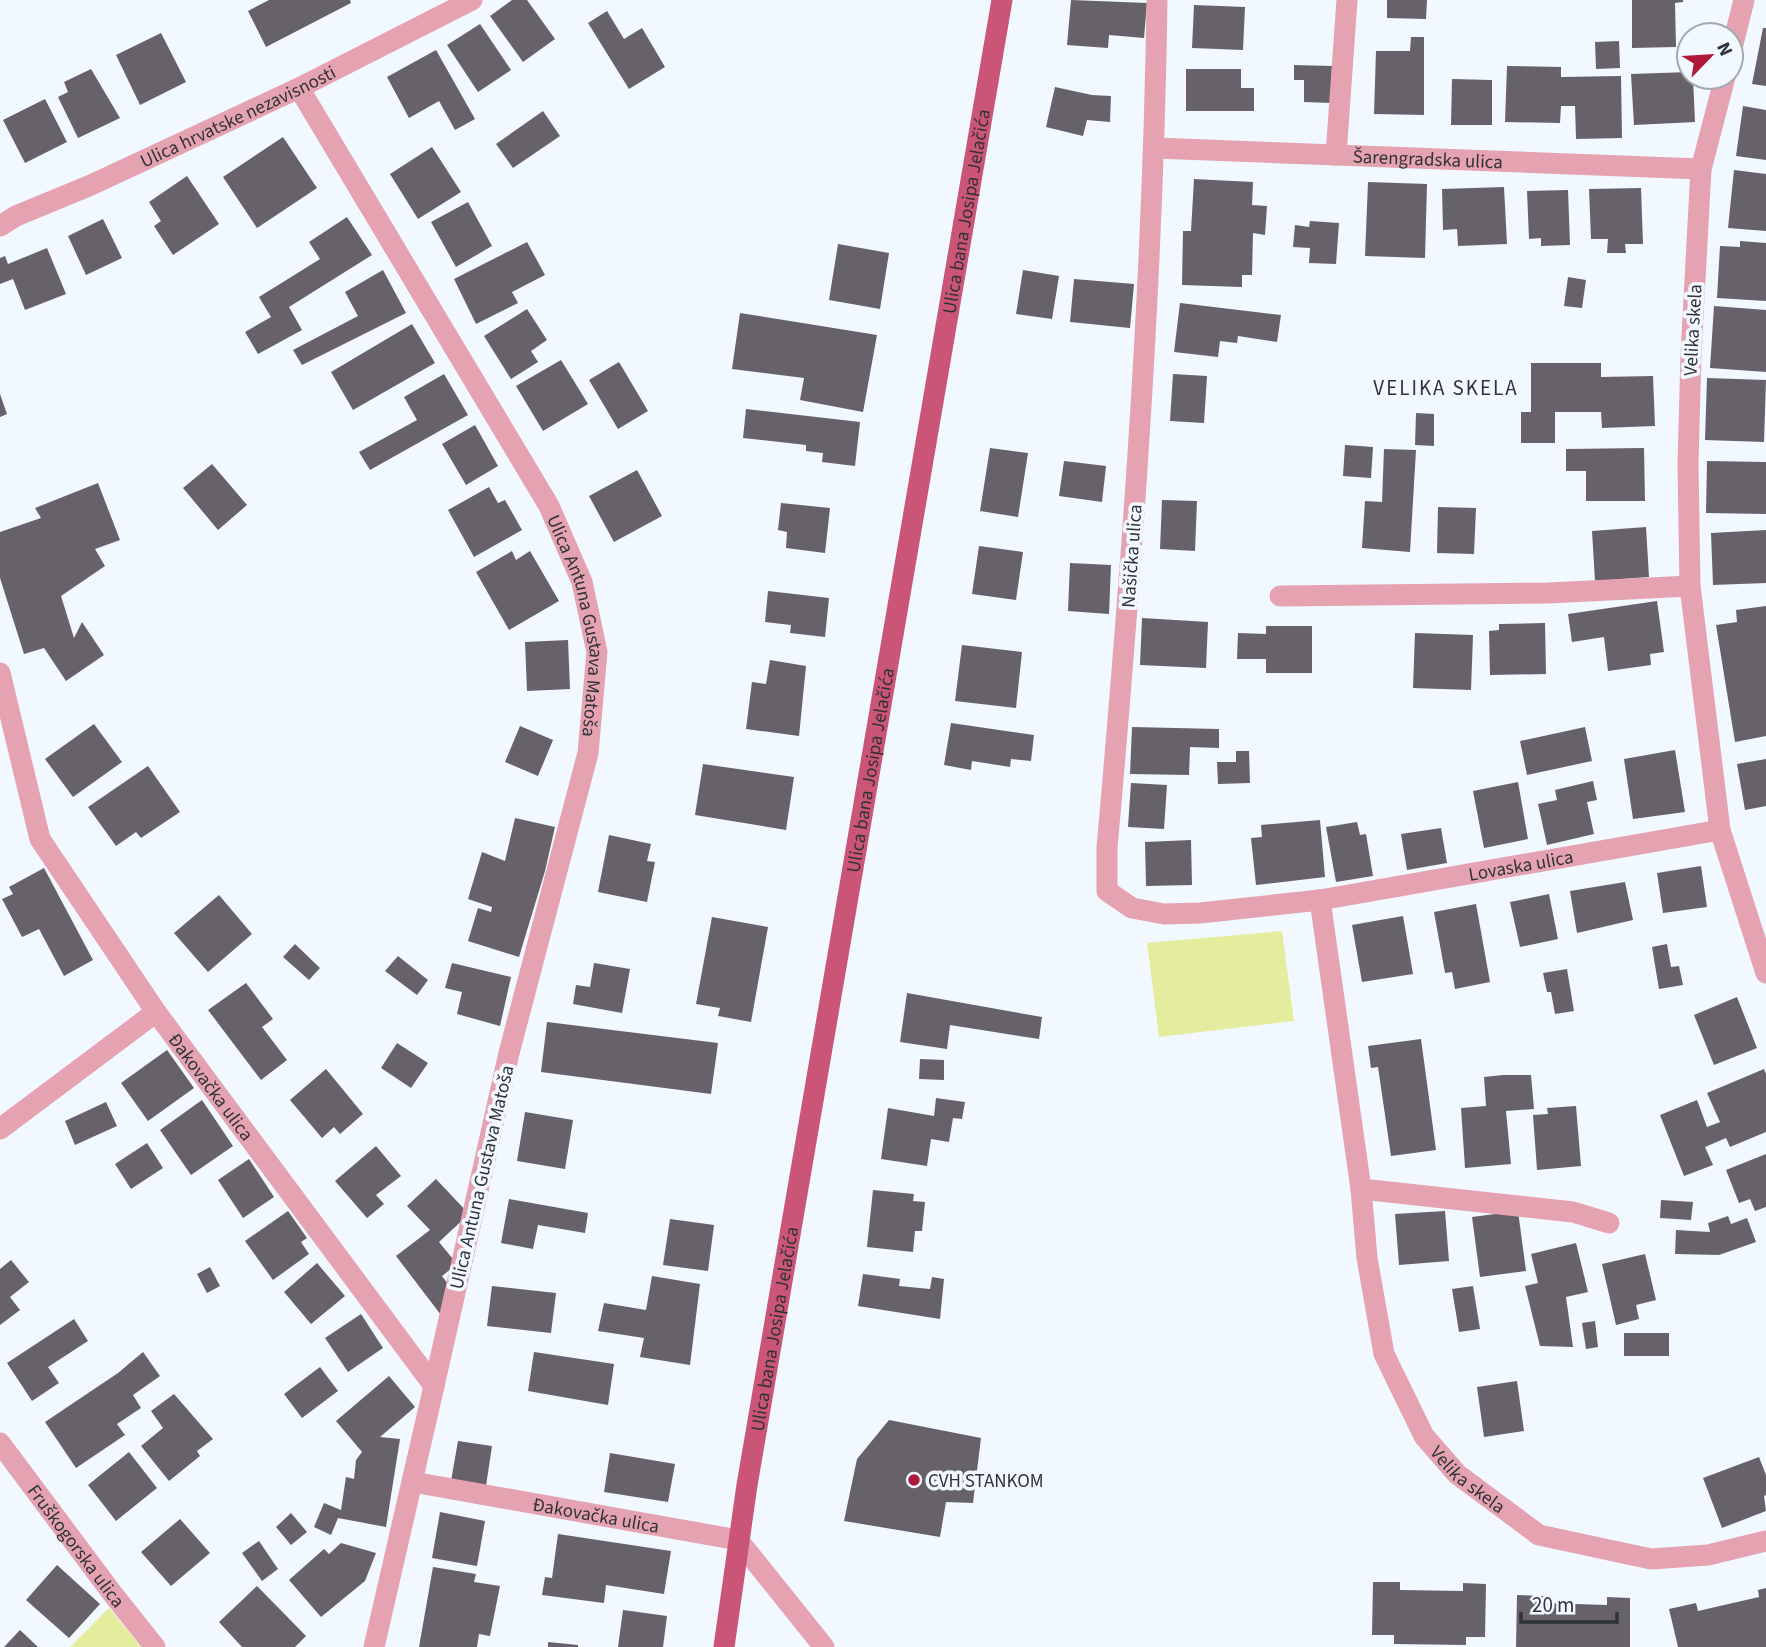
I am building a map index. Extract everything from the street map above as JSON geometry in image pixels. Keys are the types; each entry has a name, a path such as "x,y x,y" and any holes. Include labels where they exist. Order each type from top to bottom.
{"main road":[{"name":"Ulica bana Josipa Jelačića","path":"724,1647 738,1540 1002,0"}],"street":[{"name":"Ulica hrvatske nezavisnosti","path":"0,226 16,216 91,185 299,88 472,0"},
{"name":"Našička ulica","path":"1157,0 1155,148 1130,583 1107,848 1107,891 1132,908 1164,914 1200,913 1320,900"},
{"path":"1336,155 1347,0"},
{"path":"1739,21 1744,0"},
{"name":"Ulica Antuna Gustava Matoša","path":"299,88 549,506 582,582 597,652 588,753 509,1053 434,1386"},
{"name":"Velika skela","path":"1721,91 1701,169 1688,464 1690,586 1720,830 1766,973"},
{"name":"Šarengradska ulica","path":"1155,148 1701,169"},
{"path":"1280,596 1548,593 1690,586"},
{"name":"Đakovačka ulica","path":"0,673 40,839 156,1012 434,1386"},
{"name":"Lovaska ulica","path":"1320,900 1720,830"},
{"name":"Velika skela","path":"1320,900 1361,1189 1367,1258 1384,1354 1424,1436 1457,1474 1539,1535 1651,1559 1708,1555 1766,1541"},
{"path":"0,1129 156,1012"},
{"path":"1361,1189 1573,1212 1609,1223"},
{"path":"374,1647 434,1386"},
{"name":"Fruškogorska ulica","path":"0,1443 111,1593 155,1647"},
{"name":"Đakovačka ulica","path":"413,1482 738,1540"},
{"path":"738,1540 824,1647"}],"green space":[{"path":"1282,931 1294,1021 1159,1037 1147,943"},
{"path":"109,1608 141,1647 70,1647"}],"building":[{"path":"269,0 350,0 351,3 266,47 248,11"},
{"path":"512,0 527,0 555,39 523,62 490,16"},
{"path":"1071,0 1147,3 1144,38 1109,35 1108,48 1067,45"},
{"path":"1387,0 1427,0 1426,19 1387,18"},
{"path":"1632,0 1683,0 1675,3 1675,47 1632,48"},
{"path":"1194,5 1245,7 1243,50 1192,48"},
{"path":"607,11 624,39 642,28 665,67 629,89 588,23"},
{"path":"480,24 511,70 478,92 447,45"},
{"path":"1763,28 1766,28 1766,86 1752,84"},
{"path":"161,33 186,82 140,105 116,55"},
{"path":"1411,37 1424,37 1424,115 1374,114 1376,51 1410,51"},
{"path":"1619,41 1620,68 1596,69 1595,42"},
{"path":"436,50 475,119 455,130 439,101 409,118 387,77"},
{"path":"1294,65 1332,66 1331,103 1304,102 1304,80 1294,80"},
{"path":"1507,66 1561,67 1561,77 1621,76 1622,138 1576,139 1575,106 1561,106 1560,123 1505,122"},
{"path":"91,69 120,118 78,138 58,97 68,92 64,82"},
{"path":"1186,69 1241,69 1241,88 1254,88 1254,111 1186,111"},
{"path":"1675,72 1675,91 1694,91 1695,122 1634,125 1631,74"},
{"path":"1452,79 1492,80 1492,125 1451,125"},
{"path":"1055,87 1111,96 1110,122 1087,120 1083,136 1046,127"},
{"path":"45,99 67,142 25,163 3,120"},
{"path":"1743,106 1766,110 1766,160 1736,156"},
{"path":"543,111 560,136 513,168 496,144"},
{"path":"283,137 317,188 257,228 223,177"},
{"path":"432,147 461,192 418,219 390,174"},
{"path":"1734,170 1766,174 1766,231 1728,228"},
{"path":"187,176 219,224 173,255 154,226 161,221 149,202"},
{"path":"1194,179 1253,182 1252,205 1267,206 1265,235 1253,233 1252,275 1242,275 1242,287 1182,285 1183,231 1191,231"},
{"path":"1368,182 1427,184 1425,258 1365,256"},
{"path":"1504,187 1507,244 1458,246 1457,229 1443,230 1442,189"},
{"path":"1641,188 1643,244 1625,244 1626,253 1607,253 1608,239 1591,239 1589,189"},
{"path":"1568,190 1570,245 1541,246 1541,238 1529,239 1527,191"},
{"path":"468,202 492,246 456,267 431,222"},
{"path":"347,217 372,255 289,307 302,330 258,354 245,332 271,317 259,297 320,259 309,242"},
{"path":"103,219 122,258 86,275 68,236"},
{"path":"1310,221 1339,223 1336,264 1309,263 1310,248 1293,247 1295,225 1309,227"},
{"path":"1740,241 1766,243 1766,301 1717,298 1720,246 1740,247"},
{"path":"527,242 545,275 512,292 518,303 476,324 454,279"},
{"path":"838,244 889,253 880,309 829,300"},
{"path":"47,248 66,294 25,310 13,279 0,284 0,258 5,256 8,264"},
{"path":"383,270 406,313 302,365 293,350 358,316 345,292"},
{"path":"1023,270 1059,276 1052,319 1016,314"},
{"path":"1568,277 1586,280 1582,308 1564,306"},
{"path":"1074,279 1134,284 1130,328 1070,322"},
{"path":"1180,303 1281,315 1277,342 1238,336 1237,343 1220,341 1218,357 1174,352"},
{"path":"1714,306 1766,310 1766,372 1710,368"},
{"path":"527,309 547,340 531,351 538,362 511,379 484,336"},
{"path":"740,313 877,335 863,412 800,400 804,378 732,369"},
{"path":"412,324 435,363 353,410 331,372"},
{"path":"561,360 588,404 543,431 516,386"},
{"path":"619,362 648,411 618,429 589,380"},
{"path":"1531,363 1601,363 1601,377 1653,376 1655,426 1602,428 1601,412 1555,412 1555,443 1521,443 1521,412 1531,412"},
{"path":"444,374 468,415 370,470 359,452 417,420 404,397"},
{"path":"1173,374 1207,376 1204,423 1170,421"},
{"path":"1707,378 1766,380 1764,442 1705,440"},
{"path":"0,394 7,414 0,417"},
{"path":"746,409 860,422 855,466 822,462 823,453 806,451 806,445 743,438"},
{"path":"1416,413 1434,414 1434,446 1415,445"},
{"path":"475,425 498,466 466,485 442,444"},
{"path":"1345,445 1373,447 1371,478 1343,476"},
{"path":"990,448 1028,453 1018,517 980,511"},
{"path":"1644,448 1645,501 1586,501 1586,471 1566,471 1566,449"},
{"path":"1384,449 1416,450 1410,552 1362,548 1365,501 1382,502"},
{"path":"1064,461 1106,466 1102,502 1059,496"},
{"path":"1707,461 1766,462 1766,514 1706,513"},
{"path":"212,464 247,505 218,530 183,488"},
{"path":"637,470 662,516 614,542 589,496"},
{"path":"98,483 120,540 95,549 105,566 61,596 74,638 82,622 104,655 66,681 44,648 24,654 0,578 0,532 41,518 35,508"},
{"path":"489,487 498,503 505,500 522,530 474,557 448,510"},
{"path":"1162,500 1197,501 1195,551 1160,549"},
{"path":"781,503 830,508 825,553 786,548 787,532 778,530"},
{"path":"1438,507 1476,508 1474,554 1437,553"},
{"path":"1646,527 1649,577 1595,581 1592,531"},
{"path":"1766,530 1766,583 1713,585 1711,533"},
{"path":"979,546 1023,552 1016,600 972,594"},
{"path":"512,551 516,560 530,551 559,601 509,630 476,572"},
{"path":"1070,563 1111,565 1109,614 1068,611"},
{"path":"768,591 829,598 825,637 790,633 791,625 765,622"},
{"path":"1657,601 1664,652 1650,654 1651,665 1608,671 1604,637 1572,642 1568,614"},
{"path":"1766,606 1766,736 1735,742 1716,625 1737,622 1736,610"},
{"path":"1142,618 1208,622 1206,668 1140,665"},
{"path":"1545,623 1546,674 1490,675 1489,631 1499,630 1499,624"},
{"path":"1266,626 1312,626 1312,673 1266,673 1266,659 1237,659 1238,633 1266,634"},
{"path":"1415,633 1473,635 1471,690 1413,688"},
{"path":"568,640 570,689 527,691 525,642"},
{"path":"962,645 1022,652 1016,708 955,701"},
{"path":"770,660 806,666 799,736 746,729 752,682 766,684"},
{"path":"951,723 1034,735 1031,761 1011,759 1010,767 972,761 971,770 944,765"},
{"path":"94,724 122,762 73,797 45,759"},
{"path":"520,726 553,740 538,776 505,762"},
{"path":"1132,727 1219,729 1219,748 1190,747 1189,775 1130,774"},
{"path":"1585,727 1592,761 1527,775 1520,741"},
{"path":"1675,750 1685,812 1633,819 1624,759"},
{"path":"1236,751 1249,751 1250,783 1218,784 1217,762 1236,762"},
{"path":"1766,759 1766,806 1745,810 1737,764"},
{"path":"703,764 794,777 786,830 695,815"},
{"path":"148,766 180,812 141,838 136,832 116,846 88,807"},
{"path":"1593,781 1597,800 1587,802 1594,834 1547,845 1538,804 1557,800 1555,790"},
{"path":"1518,782 1528,839 1484,848 1473,791"},
{"path":"1131,783 1167,785 1164,829 1128,827"},
{"path":"515,818 555,827 545,871 519,957 468,941 478,908 491,912 492,907 468,899 482,852 505,861"},
{"path":"1320,820 1325,877 1256,885 1251,838 1262,837 1261,825"},
{"path":"1357,822 1360,835 1366,834 1373,876 1336,882 1326,827"},
{"path":"1441,828 1447,863 1407,870 1401,834"},
{"path":"609,835 651,844 647,861 655,862 647,902 598,892"},
{"path":"1191,840 1192,885 1146,886 1145,842"},
{"path":"1701,866 1707,907 1663,913 1657,873"},
{"path":"44,868 93,960 64,976 39,929 22,937 2,899 13,894 9,887"},
{"path":"1625,882 1633,920 1577,933 1570,891"},
{"path":"1549,894 1558,939 1520,947 1510,902"},
{"path":"219,895 252,934 208,972 174,933"},
{"path":"1476,904 1490,982 1455,989 1452,972 1445,973 1434,912"},
{"path":"1403,916 1413,974 1362,982 1352,925"},
{"path":"712,917 768,927 751,1022 718,1016 720,1008 696,1004"},
{"path":"295,944 320,968 309,980 283,957"},
{"path":"1667,944 1671,967 1679,966 1683,985 1659,989 1652,947"},
{"path":"398,956 428,980 417,995 385,971"},
{"path":"452,963 511,977 500,1026 457,1014 462,992 445,988"},
{"path":"594,963 630,969 622,1013 573,1004 576,985 590,987"},
{"path":"1567,969 1574,1011 1555,1014 1551,992 1547,992 1543,973"},
{"path":"246,983 273,1019 262,1027 287,1060 261,1080 208,1010"},
{"path":"907,993 1042,1017 1039,1039 950,1025 947,1049 900,1042"},
{"path":"1737,997 1757,1048 1714,1065 1694,1015"},
{"path":"547,1022 718,1043 711,1094 541,1072"},
{"path":"1421,1039 1436,1150 1391,1156 1378,1067 1371,1068 1368,1046"},
{"path":"397,1043 428,1063 411,1088 381,1068"},
{"path":"167,1050 194,1088 148,1121 121,1083"},
{"path":"920,1059 944,1060 944,1080 919,1079"},
{"path":"326,1069 363,1114 340,1134 334,1127 322,1138 290,1100"},
{"path":"1764,1069 1766,1132 1730,1147 1726,1138 1705,1147 1713,1165 1684,1176 1660,1115 1697,1100 1707,1127 1720,1122 1707,1093"},
{"path":"1531,1075 1534,1109 1506,1111 1511,1164 1465,1168 1461,1108 1486,1106 1484,1077"},
{"path":"936,1098 965,1102 962,1119 953,1118 949,1142 931,1139 927,1166 881,1159 888,1108 934,1116"},
{"path":"202,1100 233,1146 191,1175 160,1130"},
{"path":"106,1102 117,1126 75,1145 65,1121"},
{"path":"1576,1106 1581,1166 1537,1170 1533,1115 1548,1114 1547,1108"},
{"path":"525,1112 573,1120 565,1169 517,1161"},
{"path":"147,1143 163,1168 131,1189 115,1164"},
{"path":"376,1146 401,1176 376,1195 384,1204 367,1218 335,1181"},
{"path":"1766,1154 1766,1207 1755,1211 1750,1199 1739,1203 1726,1170"},
{"path":"249,1159 274,1197 243,1218 218,1180"},
{"path":"436,1179 469,1214 439,1242 457,1264 442,1276 454,1292 441,1315 396,1256 430,1230 407,1206"},
{"path":"873,1190 914,1194 913,1201 925,1202 922,1231 915,1231 913,1252 867,1247"},
{"path":"509,1199 588,1213 585,1233 538,1225 533,1249 501,1243"},
{"path":"1661,1200 1693,1202 1691,1220 1660,1218"},
{"path":"288,1211 307,1238 301,1242 309,1254 273,1280 245,1241"},
{"path":"1445,1211 1449,1261 1399,1265 1395,1214"},
{"path":"1518,1211 1526,1271 1480,1277 1472,1217"},
{"path":"1728,1216 1731,1224 1747,1218 1756,1242 1719,1255 1675,1254 1676,1230 1710,1232 1708,1223"},
{"path":"670,1219 714,1225 708,1271 663,1265"},
{"path":"1576,1243 1588,1292 1566,1297 1573,1347 1540,1346 1525,1286 1538,1283 1531,1254"},
{"path":"1645,1254 1656,1300 1636,1305 1639,1319 1616,1325 1602,1264"},
{"path":"11,1260 29,1282 10,1297 20,1310 0,1325 0,1269"},
{"path":"317,1263 345,1296 311,1324 284,1292"},
{"path":"210,1267 220,1286 207,1293 197,1274"},
{"path":"863,1274 900,1279 899,1286 930,1289 932,1277 944,1279 940,1319 858,1306"},
{"path":"652,1276 700,1284 690,1365 640,1357 644,1338 598,1331 604,1303 646,1310"},
{"path":"492,1286 556,1293 551,1333 487,1326"},
{"path":"1473,1286 1480,1329 1459,1332 1452,1289"},
{"path":"361,1314 383,1348 348,1372 325,1338"},
{"path":"74,1319 88,1341 48,1367 59,1383 32,1401 7,1363"},
{"path":"1595,1321 1598,1347 1586,1349 1582,1323"},
{"path":"1624,1333 1669,1333 1669,1356 1624,1356"},
{"path":"143,1352 160,1376 133,1395 141,1408 117,1424 125,1435 76,1468 45,1422 118,1373"},
{"path":"534,1352 614,1364 608,1405 528,1391"},
{"path":"320,1367 338,1391 302,1418 284,1394"},
{"path":"389,1376 415,1407 380,1437 400,1439 386,1527 338,1518 331,1535 314,1527 324,1503 341,1510 346,1477 354,1479 356,1460 362,1452 336,1421"},
{"path":"1517,1381 1524,1431 1484,1437 1477,1387"},
{"path":"174,1394 213,1439 197,1451 200,1456 169,1481 141,1446 163,1428 151,1411"},
{"name":"CVH STANKOM","path":"889,1420 981,1438 973,1503 946,1502 940,1537 844,1521 857,1459"},
{"path":"458,1441 492,1446 486,1486 451,1481"},
{"path":"129,1452 157,1488 116,1521 88,1485"},
{"path":"610,1453 675,1464 668,1502 604,1492"},
{"path":"1759,1457 1766,1475 1766,1511 1722,1528 1703,1478"},
{"path":"440,1512 485,1521 477,1566 432,1558"},
{"path":"291,1513 307,1532 291,1545 276,1527"},
{"path":"180,1519 210,1553 171,1586 141,1552"},
{"path":"558,1534 671,1551 664,1594 606,1585 604,1603 542,1595 545,1577 552,1578"},
{"path":"259,1541 278,1569 262,1581 242,1553"},
{"path":"341,1543 376,1553 365,1581 321,1617 289,1580 324,1549 329,1554"},
{"path":"57,1565 100,1604 69,1638 26,1600"},
{"path":"433,1567 476,1574 474,1582 500,1586 490,1636 479,1634 477,1647 419,1647"},
{"path":"1373,1582 1400,1582 1400,1590 1463,1591 1463,1583 1486,1584 1485,1637 1466,1637 1466,1645 1394,1644 1394,1635 1372,1635"},
{"path":"257,1586 306,1636 295,1647 242,1647 219,1622"},
{"path":"1766,1588 1766,1647 1678,1647 1669,1609 1696,1603 1698,1611 1759,1597 1758,1590"},
{"path":"1517,1595 1544,1596 1544,1603 1607,1605 1607,1597 1630,1598 1630,1647 1516,1647"},
{"path":"623,1610 667,1616 663,1647 618,1647"},
{"path":"20,1630 38,1647 4,1647"},
{"path":"548,1642 578,1645 578,1647 548,1647"}],"place":[{"name":"CVH STANKOM","path":"914,1480"}],"district":[{"name":"VELIKA SKELA","path":"1446,388"}]}
